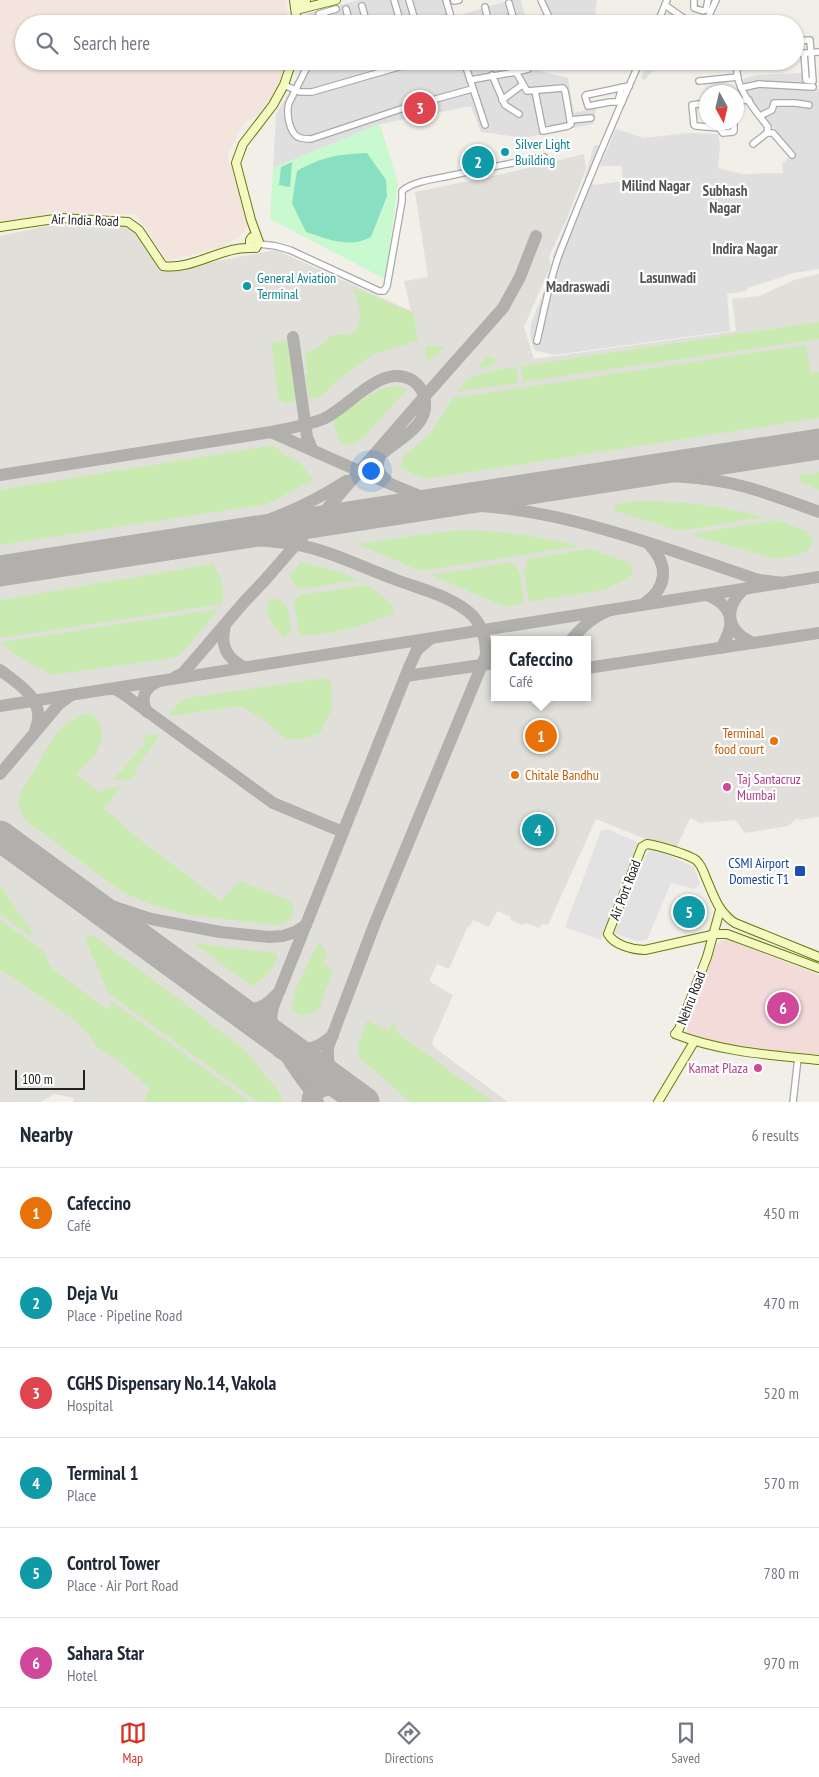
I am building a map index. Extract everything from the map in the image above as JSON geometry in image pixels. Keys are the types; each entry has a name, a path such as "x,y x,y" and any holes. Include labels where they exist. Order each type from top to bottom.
{"street":[{"path":"295,4 306,0"},
{"path":"295,4 336,0"},
{"path":"394,0 398,15"},
{"path":"409,0 413,15"},
{"path":"446,0 451,15"},
{"path":"541,0 548,15"},
{"path":"694,0 694,8 704,11 706,10 708,0"},
{"path":"709,15 716,0"},
{"path":"509,3 512,15"},
{"path":"661,15 666,3 681,15"},
{"path":"362,6 364,15"},
{"path":"484,7 486,15"},
{"path":"319,15 336,9"},
{"path":"346,10 347,15"},
{"path":"804,40 809,39 812,54 813,81 806,80 804,55 812,54 819,52"},
{"path":"289,70 274,105 243,144 236,163 251,220 254,242 290,250 378,291 384,290 387,286 402,201 402,191 407,187 428,180 544,157"},
{"path":"306,70 287,105 291,126 299,138 311,139 407,107 472,89"},
{"path":"284,85 295,91 312,92 388,70"},
{"path":"468,70 472,89 485,124"},
{"path":"470,80 524,70"},
{"path":"537,341 546,300 560,253 626,87 635,70"},
{"path":"736,70 740,85"},
{"path":"516,72 527,91 563,88 571,124 543,131 534,91"},
{"path":"492,75 502,100 508,108 519,114"},
{"path":"699,82 738,78"},
{"path":"502,100 522,84"},
{"path":"744,87 759,84 813,87"},
{"path":"621,100 588,106 585,96 626,87"},
{"path":"744,92 768,127 767,133"},
{"path":"744,100 749,100"},
{"path":"760,116 772,110 774,103 809,105"},
{"path":"699,104 692,105 694,125 699,126"},
{"path":"570,120 591,118"},
{"path":"720,130 722,133 733,132 734,130"},
{"path":"753,144 767,133 773,133 792,155"},
{"name":"Air India Road","path":"0,227 61,218 128,222 139,230 163,266 182,265 254,242"},
{"name":"Air Port Road","path":"819,956 735,923 726,917 720,910 702,868 696,859 656,845 646,844 642,847 608,934 611,939 634,950 645,950 726,934 819,968"},
{"path":"712,936 720,910"},
{"name":"Nehru Road","path":"712,936 707,957 676,1034 694,1042 732,1050 819,1060"},
{"path":"658,1102 694,1042"},
{"path":"793,1102 798,1058"}],"shaded area":[{"path":"0,0 285,0 288,15 15,15 15,70 283,70 271,107 244,123 227,155 249,224 241,235 223,247 167,261 136,214 49,213 0,225"},
{"path":"359,0 449,0 453,15 307,15"},
{"path":"511,0 521,0 525,15 461,15"},
{"path":"544,0 597,0 595,15 550,15"},
{"path":"301,70 540,70 568,78 574,113 596,108 593,124 524,138 481,132 471,106 380,124 273,168 276,115"},
{"path":"644,70 656,70 652,71 645,80 641,78"},
{"path":"803,73 803,89 819,89 819,269 794,273 748,288 747,291 727,294 730,331 554,355 534,350 530,336 531,323 553,269 553,255 582,188 594,145 604,146 590,181 594,185 623,181 621,166 600,166 616,129 644,138 689,133 718,134 720,145 718,168 742,174 783,173 782,164 793,153 747,94 743,79 756,75"},
{"path":"584,154 586,169 549,257 551,265 524,327 534,359 736,331 732,299 759,296 794,280 819,274 819,817 799,820 798,818 788,826 745,833 735,820 700,823 690,818 675,851 596,819 548,925 542,924 539,928 525,923 523,925 510,920 511,917 497,911 489,927 473,920 470,927 468,926 449,969 437,964 429,981 453,995 432,1043 435,1048 508,1102 73,1102 74,1098 54,1094 41,1102 0,1102 0,236 56,224 103,223 131,226 164,271 276,250 411,311 404,281 428,277 415,192 503,174"},
{"path":"607,829 640,843 601,940 565,927 601,831"},
{"path":"650,847 694,867 700,884 694,889 671,883 647,940 637,941 613,933"},
{"path":"726,939 819,975 819,1054 781,1053 695,1040 687,1034 687,1028 717,943"}],"green space":[{"path":"380,124 398,183 385,279 270,219 273,168"},
{"path":"367,153 386,180 387,196 371,237 363,241 347,243 330,240 306,232 292,203 297,171 330,157"},
{"path":"292,162 290,187 279,185 281,167"},
{"path":"352,289 359,290 413,313 418,341 373,354 333,384 322,396 309,399 305,374 308,373 305,354 322,344 330,336 353,333 357,329 360,312"},
{"path":"819,322 819,339 523,382 521,366"},
{"path":"290,340 298,401 285,403 279,399 271,343"},
{"path":"806,345 811,373 819,372 819,418 425,479 400,467 405,455 430,434 453,398"},
{"path":"426,346 445,346 436,356 427,360"},
{"path":"488,356 497,360 493,365 477,369"},
{"path":"516,367 518,383 458,392 468,378 500,369"},
{"path":"397,386 407,389 362,439 351,445 341,444 332,419 372,394"},
{"path":"274,445 283,454 301,464 313,480 267,504 0,545 0,490"},
{"path":"819,472 819,490 799,481 800,475"},
{"path":"640,501 703,505 764,517 680,531 615,511 617,504"},
{"path":"777,520 806,531 811,536 813,541 808,551 794,556 774,559 690,534"},
{"path":"462,530 521,535 580,546 421,571 357,544"},
{"path":"591,549 629,563 632,566 632,575 604,590 529,602 524,571 528,559"},
{"path":"301,562 346,574 359,580 301,589 295,586 290,576"},
{"path":"511,562 520,574 523,601 521,604 506,607 431,575"},
{"path":"213,564 222,583 222,604 0,638 0,600"},
{"path":"367,585 393,605 394,611 392,614 346,629 323,634 299,635 294,602 299,595"},
{"path":"278,599 287,608 289,618 291,632 284,637 273,625 267,610 269,600"},
{"path":"219,609 181,654 173,658 51,675 12,653 1,642"},
{"path":"325,678 331,682 332,709 320,733 304,739 285,739 262,718 239,706 170,716 169,711 173,710 179,702 186,698"},
{"path":"89,713 101,727 101,742 95,754 76,774 101,793 106,788 121,787 104,808 136,837 221,901 240,881 289,900 293,905 292,917 281,925 274,925 190,915 155,906 122,892 28,822 19,807 19,797 23,788 49,745 62,728 78,717"},
{"path":"148,735 160,735 135,769 136,775 130,779 113,780 146,743 142,739"},
{"path":"0,885 34,935 32,937 0,914"},
{"path":"0,920 43,950 52,969 110,1011 110,1000 250,1102 144,1102 150,1089 120,1061 97,1047 88,1033 74,1020 0,969"},
{"path":"89,935 94,936 243,1048 278,1090 282,1102 258,1102 109,994 87,944 86,939"},
{"path":"319,941 327,955 323,963 333,971 319,1008 314,1013 303,1016 291,1011 296,988"},
{"path":"193,943 275,953 278,957 268,974 252,986"},
{"path":"367,1020 389,1031 394,1020 396,1031 400,1035 493,1102 410,1102 359,1057 358,1047"}],"taxiway":[{"path":"175,677 183,673 503,308 520,277 536,236"},
{"path":"293,337 307,437 312,449"},
{"path":"271,432 323,419 377,382 389,377 400,376 412,380 423,392 425,410 422,418 412,431 384,452"},
{"path":"0,475 271,432 427,499 444,502"},
{"path":"380,455 379,470 388,482"},
{"path":"611,476 662,476 713,480 755,490 819,512"},
{"path":"223,534 255,525 286,513 346,481"},
{"path":"436,505 478,506 519,510 560,518 641,540 759,580 783,583"},
{"path":"201,540 281,542 306,546 331,554 456,603 473,616 482,629 485,639 486,655 375,923 328,1047 329,1066 332,1075 338,1083"},
{"path":"644,604 658,590 663,576 660,560 649,544"},
{"path":"575,636 589,622 610,610 819,577"},
{"path":"744,589 733,604 730,619 737,632 753,643"},
{"path":"707,595 723,605 730,617 729,631 721,648"},
{"path":"0,706 610,610"},
{"path":"225,626 223,639 226,650 233,659 244,667"},
{"path":"591,667 819,633"},
{"path":"234,1007 248,1009 259,1007 279,992 410,665 417,650 430,639"},
{"path":"406,676 491,664"},
{"path":"0,670 23,688 35,702 38,711 35,731"},
{"path":"147,712 144,694 149,687 157,682"},
{"path":"110,689 115,689 122,693 273,803 343,832"},
{"path":"0,774 59,704 70,696"},
{"path":"0,831 6,841"},
{"path":"84,897 151,919 220,932 269,937 283,936 295,932 306,925"},
{"path":"277,997 271,1017 275,1033 291,1064 318,1102"},
{"path":"234,1007 280,1053"},
{"path":"291,1048 314,1048 333,1035"},
{"path":"305,1059 312,1071 313,1085"},
{"path":"308,1097 319,1069"},
{"path":"307,1102 325,1090 335,1088 347,1089"}],"runway":[{"path":"0,571 819,444"},
{"path":"0,836 364,1102"}],"place":[{"name":"CGHS Dispensary No.14, Vakola","path":"420,108"},
{"name":"Silver Light Building","path":"505,152"},
{"name":"Deja Vu","path":"478,162"},
{"name":"General Aviation Terminal","path":"247,286"},
{"name":"Cafeccino","path":"541,736"},
{"name":"Terminal food court","path":"774,741"},
{"name":"Chitale Bandhu","path":"515,775"},
{"name":"Taj Santacruz Mumbai","path":"727,787"},
{"name":"Terminal 1","path":"538,830"},
{"name":"CSMI Airport Domestic T1","path":"800,871"},
{"name":"Control Tower","path":"689,912"},
{"name":"Sahara Star","path":"783,1008"},
{"name":"Kamat Plaza","path":"758,1068"}],"district":[{"name":"Milind Nagar","path":"656,185"},
{"name":"Subhash Nagar","path":"725,198"},
{"name":"Indira Nagar","path":"745,248"},
{"name":"Lasunwadi","path":"668,277"},
{"name":"Madraswadi","path":"578,286"}]}
